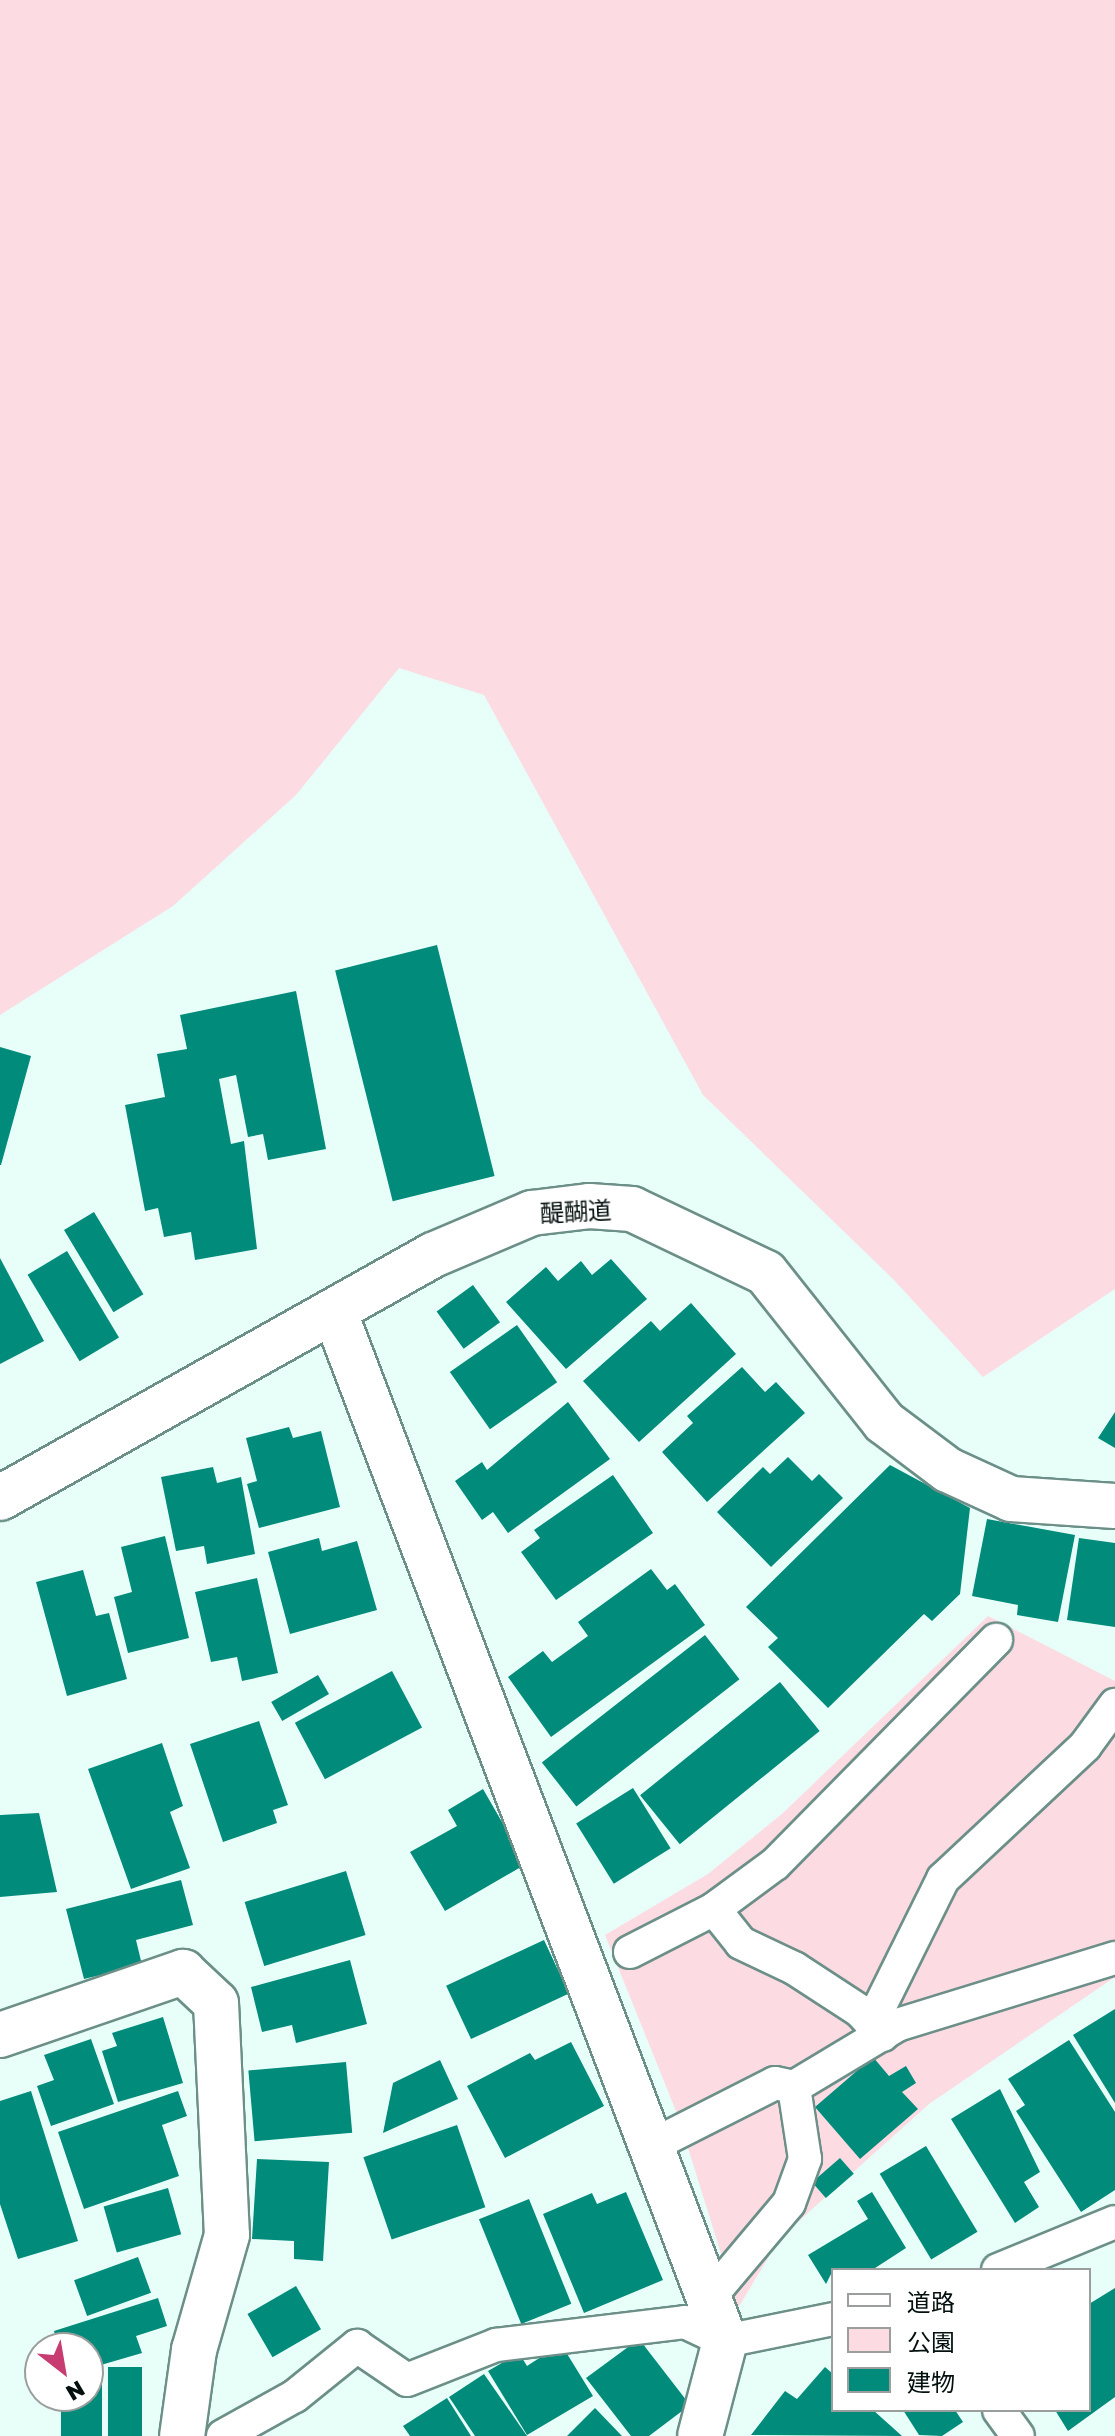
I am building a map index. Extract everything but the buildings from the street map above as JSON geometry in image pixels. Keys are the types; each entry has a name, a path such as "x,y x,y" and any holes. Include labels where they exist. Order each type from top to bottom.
{"street":[{"name":"醍醐道","path":"0,1498 335,1313 433,1255 532,1213 632,1209 766,1273 884,1422 948,1470 1011,1499 1115,1506"},
{"path":"335,1313 725,2341 700,2436"},
{"path":"0,2035 183,1972 216,2003 227,2235 194,2350 182,2436"}],"lane":[{"path":"630,1952 714,1909 831,1813 996,1640"},
{"path":"876,2030 943,1879 1075,1757 1115,1705"},
{"path":"714,1909 741,1943 794,1968 876,2030"},
{"path":"651,2146 775,2083 794,2087 876,2030 1115,1958"},
{"path":"709,2298 789,2203 805,2159 794,2087"},
{"path":"1003,2268 1115,2222"},
{"path":"223,2436 295,2396 357,2346 407,2380 496,2345 685,2322 725,2341 831,2319"},
{"path":"1000,2412 1018,2436"}],"green space":[{"path":"0,0 1115,0 1115,1289 983,1377 894,1280 703,1095 484,695 399,668 296,795 173,906 0,1015"},
{"path":"988,1616 1115,1681 1115,1977 929,2104 780,2238 738,2308 678,2116 605,1935 708,1874 783,1813"}]}
